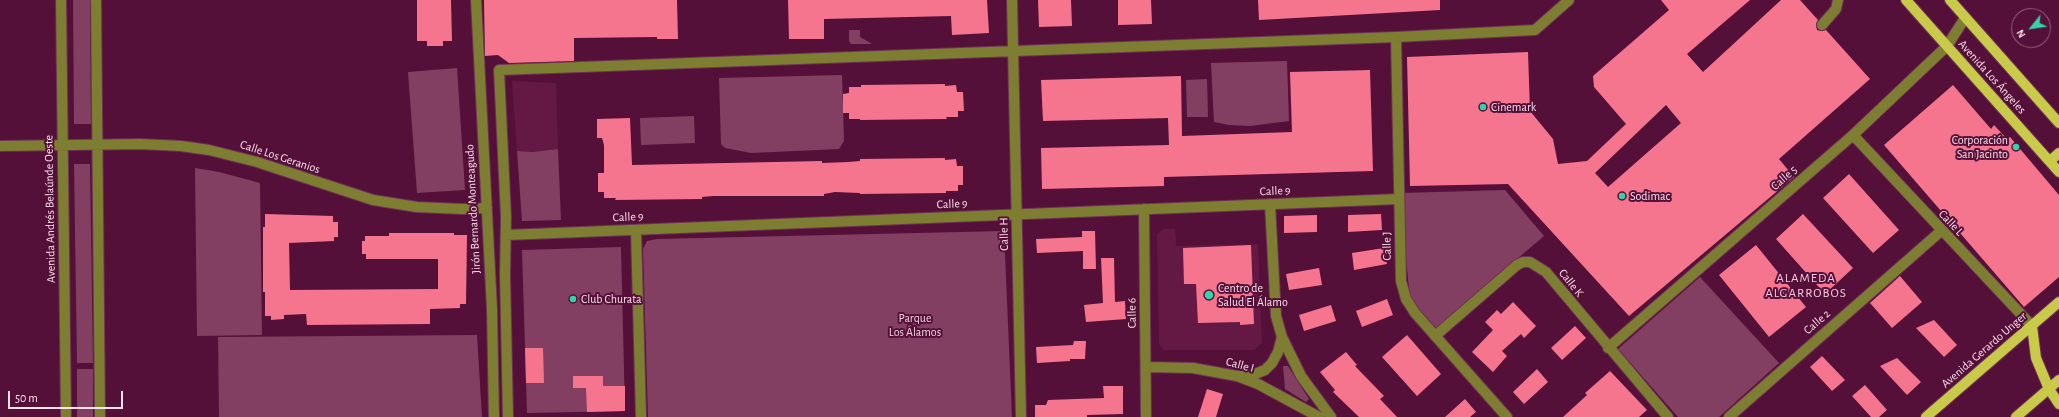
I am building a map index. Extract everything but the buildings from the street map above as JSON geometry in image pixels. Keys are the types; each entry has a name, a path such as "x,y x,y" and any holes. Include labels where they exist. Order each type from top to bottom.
{"main road":[{"name":"Avenida Los Ángeles","path":"1906,0 2059,172"},
{"name":"Avenida Los Ángeles","path":"1950,0 2059,123"},
{"path":"2050,161 2059,153"},
{"name":"Avenida Gerardo Unger","path":"1926,417 2059,302"},
{"path":"2032,326 2036,358 2049,389 2057,401"},
{"path":"2016,417 2059,380"}],"street":[{"name":"Avenida Andrés Belaúnde Oeste","path":"61,0 66,417"},
{"path":"96,0 100,417"},
{"name":"Jirón Bernardo Monteagudo","path":"476,0 487,208 494,417"},
{"name":"Calle H","path":"1012,0 1021,417"},
{"path":"508,417 506,217 499,70 1396,37 1535,30 1569,0"},
{"path":"1822,25 1836,9 1838,0"},
{"name":"Calle 5","path":"1608,348 1853,136 1947,46 1965,18"},
{"name":"Calle J","path":"1396,37 1401,281 1406,299 1415,313 1507,417"},
{"name":"Calle L","path":"1853,136 2032,326"},
{"name":"Calle Los Geranios","path":"0,146 181,146 209,150 266,165 373,200 417,207 487,208"},
{"name":"Calle 9","path":"506,235 1399,199"},
{"path":"1270,204 1276,316 1282,337 1301,376 1331,417"},
{"name":"Calle 6","path":"1144,209 1146,417"},
{"path":"636,230 641,417"},
{"name":"Calle 2","path":"1729,417 1941,231"},
{"name":"Calle K","path":"1435,336 1517,265 1523,262 1530,262 1546,272 1608,348 1668,417"},
{"path":"1238,376 1255,374 1264,370 1272,363 1278,352 1282,337"},
{"name":"Calle I","path":"1146,367 1193,368 1238,376 1258,384 1318,417"}],"shaded area":[{"path":"512,81 556,83 558,149 533,152 517,151"},
{"name":"Centro de Salud El Álamo","path":"1163,229 1175,229 1176,246 1258,244 1262,343 1254,350 1164,350 1159,344 1157,234"}],"green space":[{"path":"73,0 90,0 91,124 74,124"},
{"path":"849,30 860,30 860,37 872,44 851,44 849,41"},
{"path":"1287,61 1289,121 1250,126 1229,125 1214,122 1211,63"},
{"path":"457,68 465,190 417,193 408,72"},
{"path":"842,75 844,141 839,149 751,153 725,148 721,144 719,78"},
{"path":"1207,79 1208,117 1187,117 1186,80"},
{"path":"694,116 695,143 641,145 640,118"},
{"path":"558,149 561,220 522,221 517,151 533,152"},
{"path":"74,164 90,164 93,363 77,363"},
{"path":"195,168 219,172 260,183 262,335 197,336"},
{"path":"1505,190 1544,236 1436,328 1419,310 1410,296 1404,243 1402,193"},
{"name":"Parque Los Álamos","path":"1004,231 1012,417 648,417 643,249 647,241 657,239"},
{"name":"Club Churata","path":"621,247 625,411 527,413 522,250"},
{"path":"1700,277 1779,363 1719,417 1678,417 1618,349"},
{"path":"477,335 482,417 219,417 218,337"},
{"path":"1283,366 1288,366 1309,399 1306,402 1285,389"},
{"path":"77,369 93,369 93,417 77,417"}],"place":[{"name":"Cinemark","path":"1483,107"},
{"name":"Corporación San Jacinto","path":"2016,147"},
{"name":"Sodimac","path":"1622,196"},
{"name":"Centro de Salud El Álamo","path":"1209,295"},
{"name":"Club Churata","path":"573,299"}],"district":[{"name":"ALAMEDA ALGARROBOS","path":"1806,286"}]}
